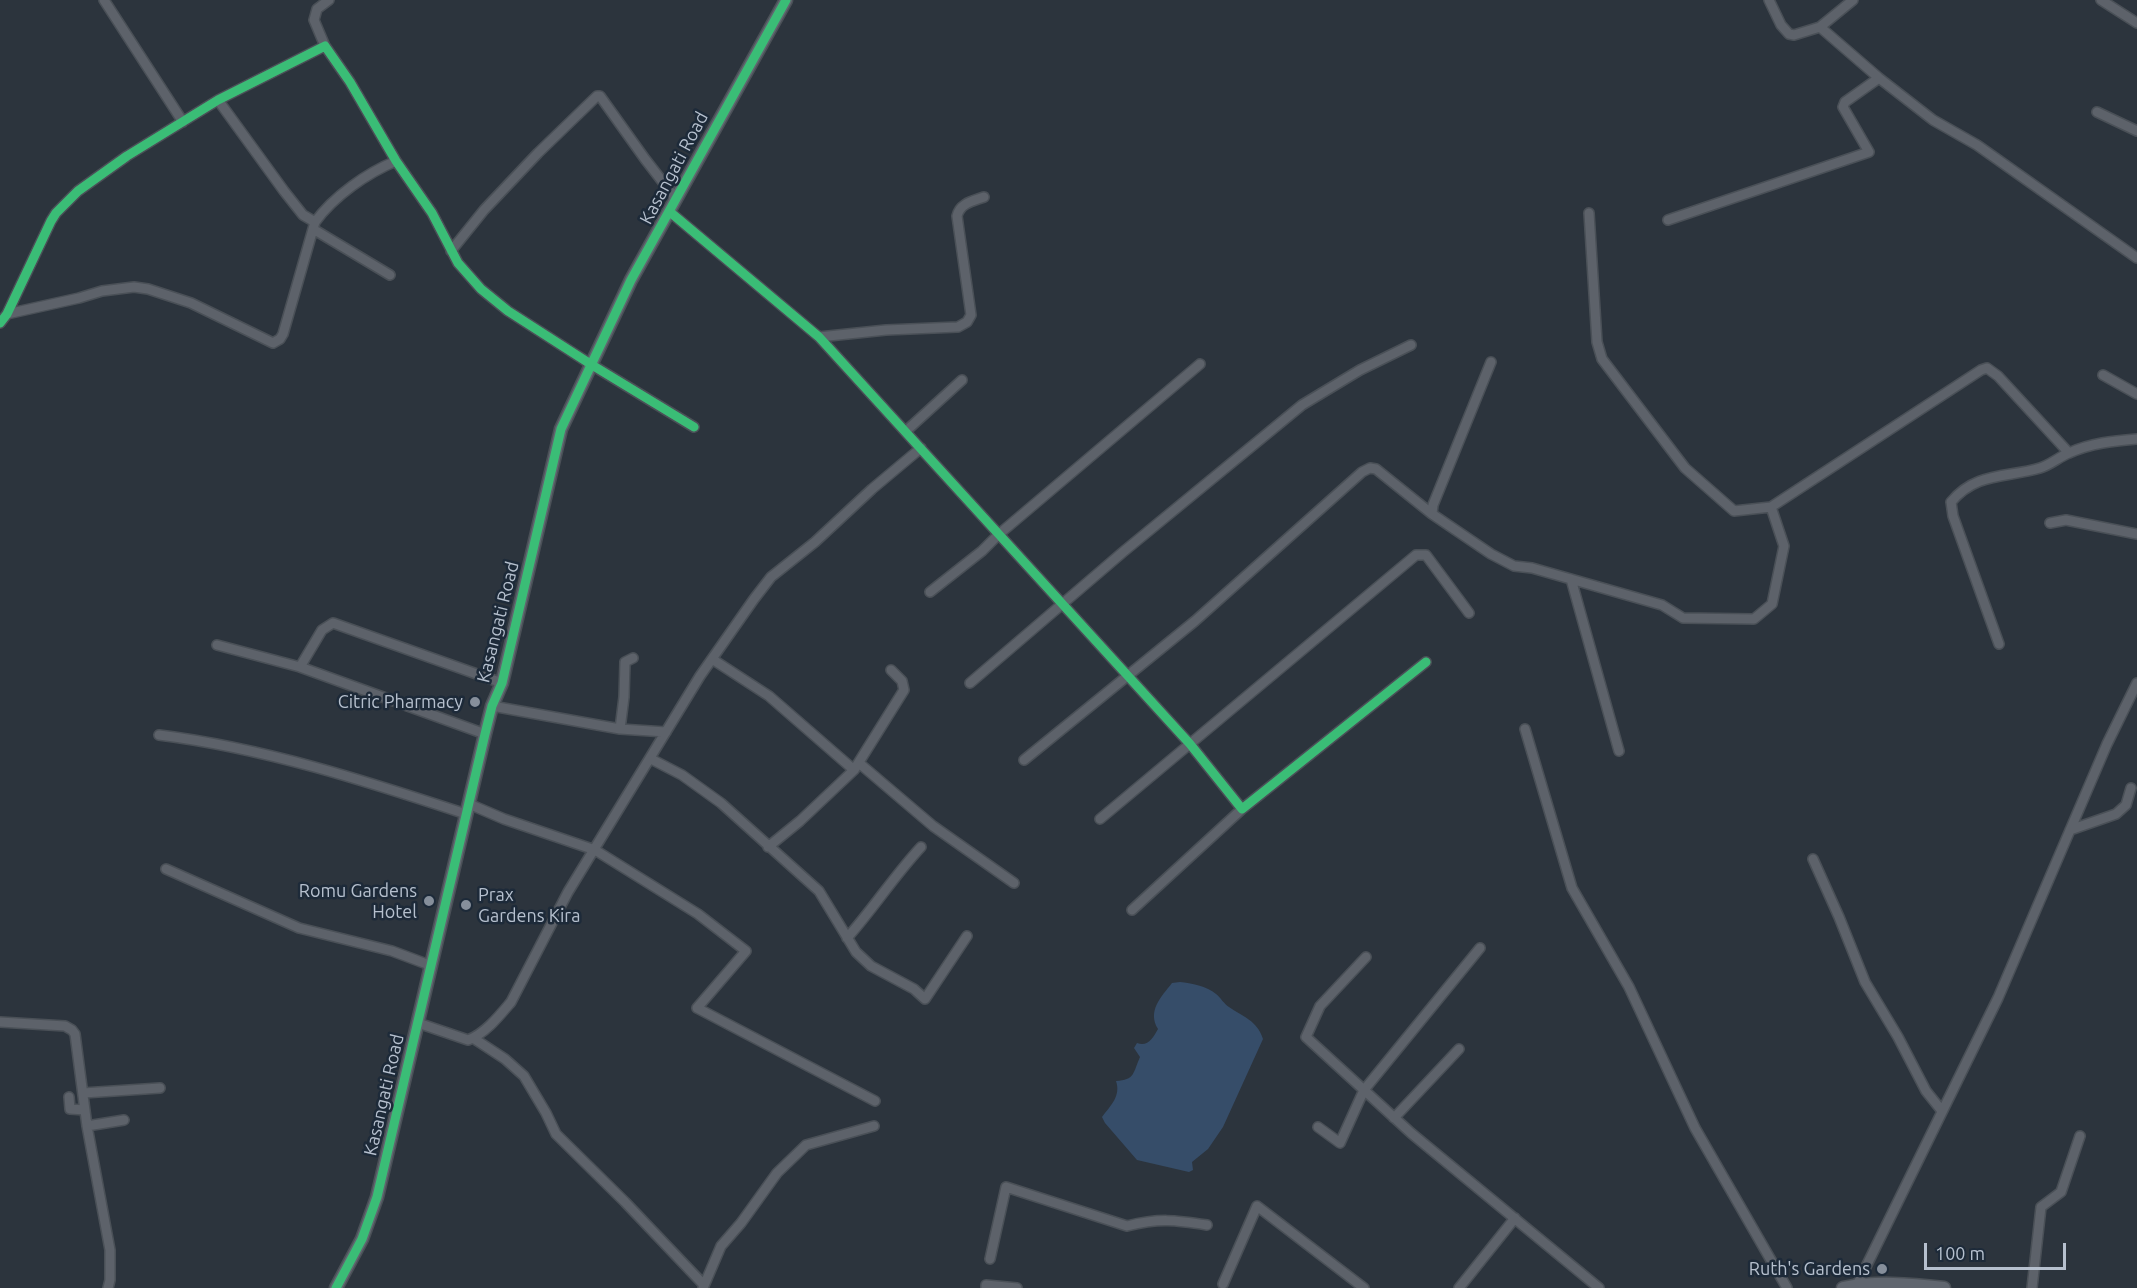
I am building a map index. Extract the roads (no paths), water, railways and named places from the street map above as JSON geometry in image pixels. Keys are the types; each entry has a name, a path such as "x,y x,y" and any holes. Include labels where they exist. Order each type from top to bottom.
{"street":[{"path":"104,0 183,122"},
{"path":"329,0 317,9 314,20 325,46 350,82 396,161 432,213 458,263 475,283 508,311 694,427"},
{"name":"Kasangati Road","path":"336,1288 362,1239 374,1209 485,734 492,706 502,683 561,429 632,280 786,0"},
{"path":"1769,0 1781,25 1789,34 1820,27 1853,0"},
{"path":"2101,0 2136,18"},
{"path":"1820,27 1879,78 1933,120 1977,145 2137,258"},
{"path":"0,323 7,314 56,213 78,191 127,156 218,100 325,46"},
{"path":"1668,220 1869,152 1843,107 1845,102 1879,78"},
{"path":"452,251 484,210 597,96 600,96 610,108 676,199"},
{"path":"218,100 303,215 314,225 390,275"},
{"path":"2097,112 2137,131"},
{"path":"7,314 102,291 134,287 148,289 191,303 273,343 283,334 314,225 322,212 356,184 396,161"},
{"path":"819,337 886,330 958,327 967,322 971,315 957,216 958,211 965,204 984,197"},
{"path":"670,212 819,337 1190,744 1242,809"},
{"path":"1588,213 1597,342 1602,359 1685,468 1734,511 1771,507 1980,370 1987,368 1998,376 2069,453"},
{"path":"970,683 1302,405 1349,375 1411,345"},
{"path":"1432,514 1433,505 1491,362"},
{"path":"930,592 982,551 1200,364"},
{"path":"2103,375 2137,394"},
{"path":"906,431 962,380"},
{"path":"2000,644 1959,535 1950,506 1951,502 1979,480 2041,467 2069,453 2110,441 2137,440"},
{"path":"418,1023 466,1040 473,1038 502,1013 511,1002 568,892 666,732 712,659 771,577 815,542 872,489 921,448"},
{"path":"1024,760 1195,621 1367,469 1376,469 1432,514 1491,554 1514,566 1532,568 1662,605 1683,618 1754,620 1772,604 1784,546 1771,507"},
{"path":"2050,523 2066,520 2137,534"},
{"path":"1100,819 1416,555 1426,555 1469,613"},
{"path":"1571,579 1619,751"},
{"path":"300,667 322,630 333,623 502,683"},
{"path":"217,645 300,667 485,734"},
{"path":"620,729 625,662 633,658"},
{"path":"712,659 769,696 933,826 1014,883"},
{"path":"1132,910 1242,809 1426,662"},
{"path":"768,847 800,821 857,766 904,690 902,681 891,670"},
{"path":"1857,1285 1998,998 2107,744 2137,683"},
{"path":"492,706 620,729 666,732"},
{"path":"1525,729 1572,888 1629,987 1695,1128 1787,1288"},
{"path":"159,735 202,740 324,769 504,819 595,850 698,914 746,951 697,1008 875,1101"},
{"path":"651,759 682,775 721,803 819,891 856,952 871,966 914,989 926,999 967,936"},
{"path":"2070,830 2123,810 2131,788"},
{"path":"847,938 921,847"},
{"path":"1813,859 1865,982 1898,1037 1926,1091 1942,1111"},
{"path":"166,869 299,928 392,951 432,966"},
{"path":"1318,1127 1340,1143 1364,1090 1480,948"},
{"path":"1366,957 1320,1006 1306,1037 1394,1118 1595,1287"},
{"path":"0,1022 65,1026 72,1030 76,1038 87,1126 110,1250 108,1288"},
{"path":"473,1038 505,1059 524,1076 556,1134 625,1202 703,1286 721,1246 777,1173 806,1145 874,1126"},
{"path":"1394,1118 1459,1049"},
{"path":"83,1093 160,1088"},
{"path":"69,1097 70,1109 85,1110"},
{"path":"87,1126 124,1120"},
{"path":"2032,1288 2041,1207 2061,1192 2080,1136"},
{"path":"990,1259 1006,1187 1127,1226 1169,1219 1207,1225"},
{"path":"1223,1284 1257,1206 1364,1288"},
{"path":"1459,1288 1515,1218"},
{"path":"1843,1288 1857,1285 1892,1284 1944,1288"},
{"path":"986,1288 986,1285 1017,1288"}],"water":[{"path":"1172,983 1199,985 1212,991 1227,1006 1253,1023 1263,1039 1223,1127 1208,1149 1192,1162 1193,1170 1189,1172 1137,1160 1102,1117 1116,1096 1116,1081 1127,1079 1134,1071 1140,1057 1134,1048 1137,1043 1147,1043 1158,1029 1154,1016 1157,1004"}],"place":[{"name":"Citric Pharmacy","path":"475,702"},
{"name":"Romu Gardens Hotel","path":"429,901"},
{"name":"Prax Gardens Kira","path":"466,905"},
{"name":"Ruth's Gardens","path":"1882,1269"}]}
